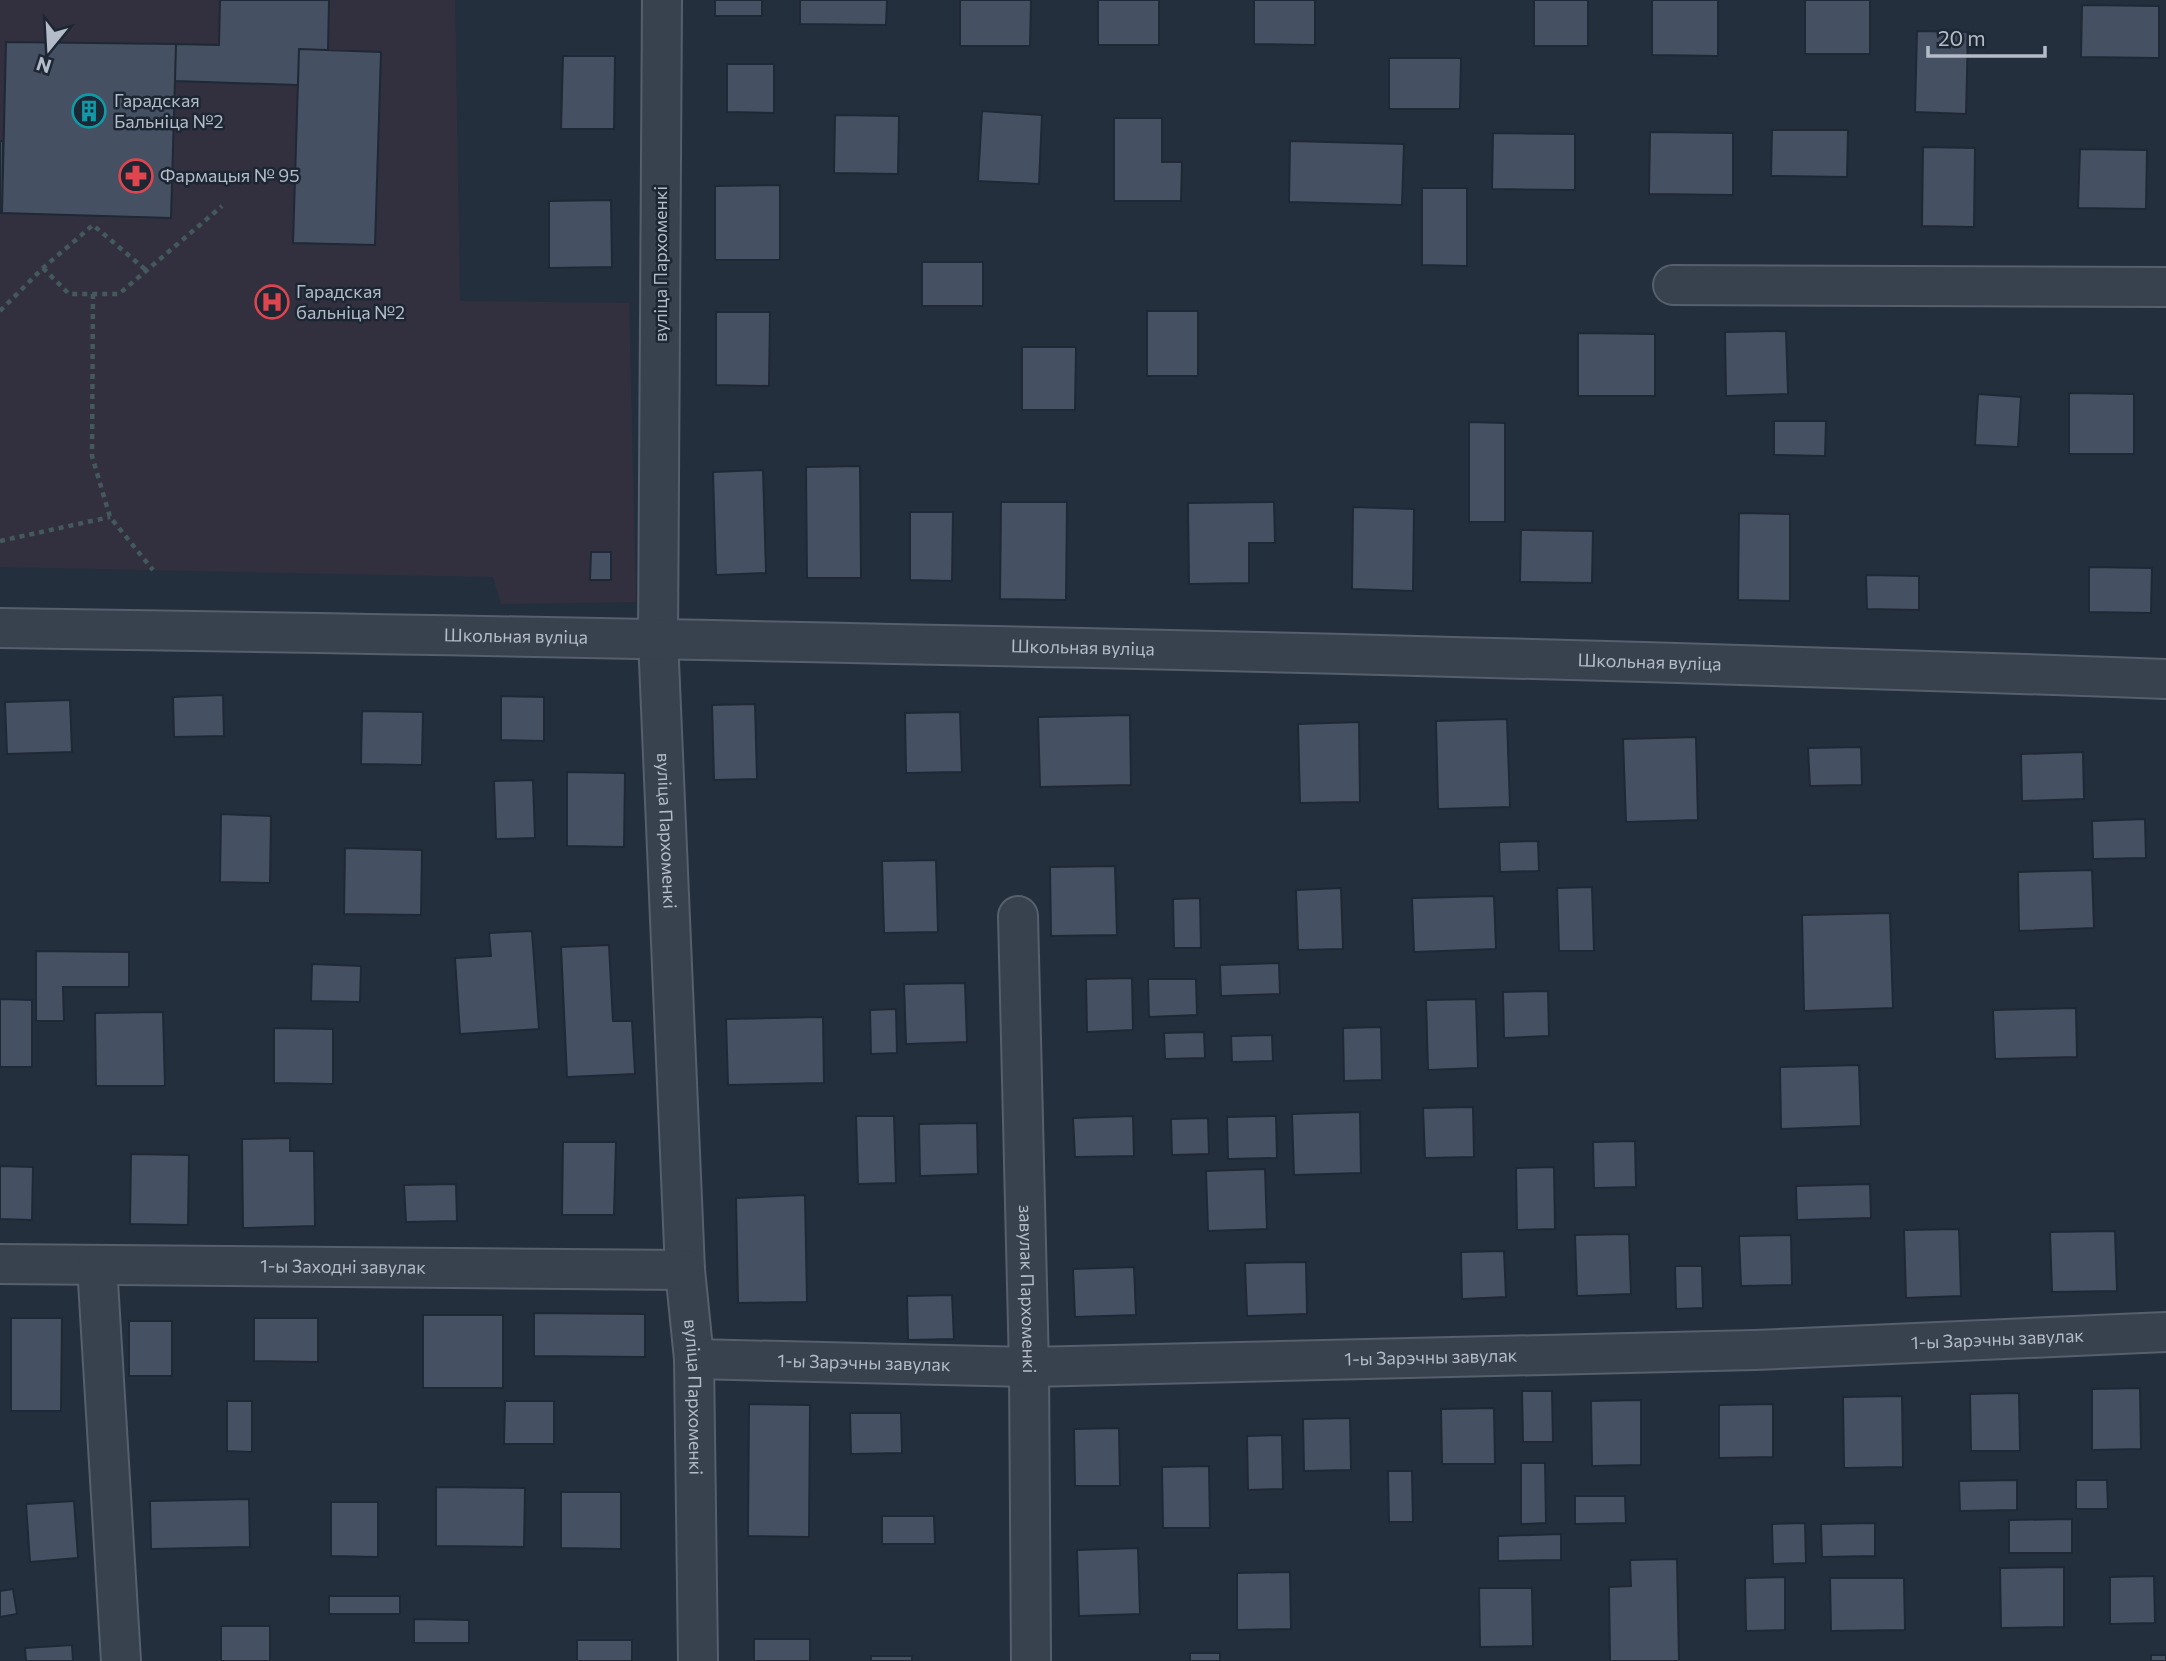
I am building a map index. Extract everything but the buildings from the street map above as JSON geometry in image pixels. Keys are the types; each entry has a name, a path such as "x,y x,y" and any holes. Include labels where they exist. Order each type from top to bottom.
{"street":[{"name":"вуліца Пархоменкі","path":"662,0 658,638 685,1270 694,1359 698,1661"},
{"path":"1673,285 2166,287"},
{"name":"Школьная вуліца","path":"0,628 658,638 2166,679"},
{"name":"завулак Пархоменкі","path":"1018,916 1029,1367 1031,1661"},
{"name":"1-ы Заходні завулак","path":"0,1264 685,1270"},
{"path":"97,1265 121,1661"},
{"name":"1-ы Зарэчны завулак","path":"694,1359 1029,1367 1755,1350 2166,1332"}],"path":[{"path":"43,268 69,294 119,294 222,206"},
{"path":"0,311 43,268 93,225 147,271"},
{"path":"93,294 92,456 110,517 153,570"},
{"path":"0,541 110,517"}],"shaded area":[{"name":"Гарадская бальніца №2","path":"0,0 455,0 460,301 629,303 636,602 501,604 493,577 0,567"}],"place":[{"name":"Гарадская Бальніца №2","path":"89,111"},
{"name":"Фармацыя № 95","path":"136,176"},
{"name":"Гарадская бальніца №2","path":"272,302"}]}
